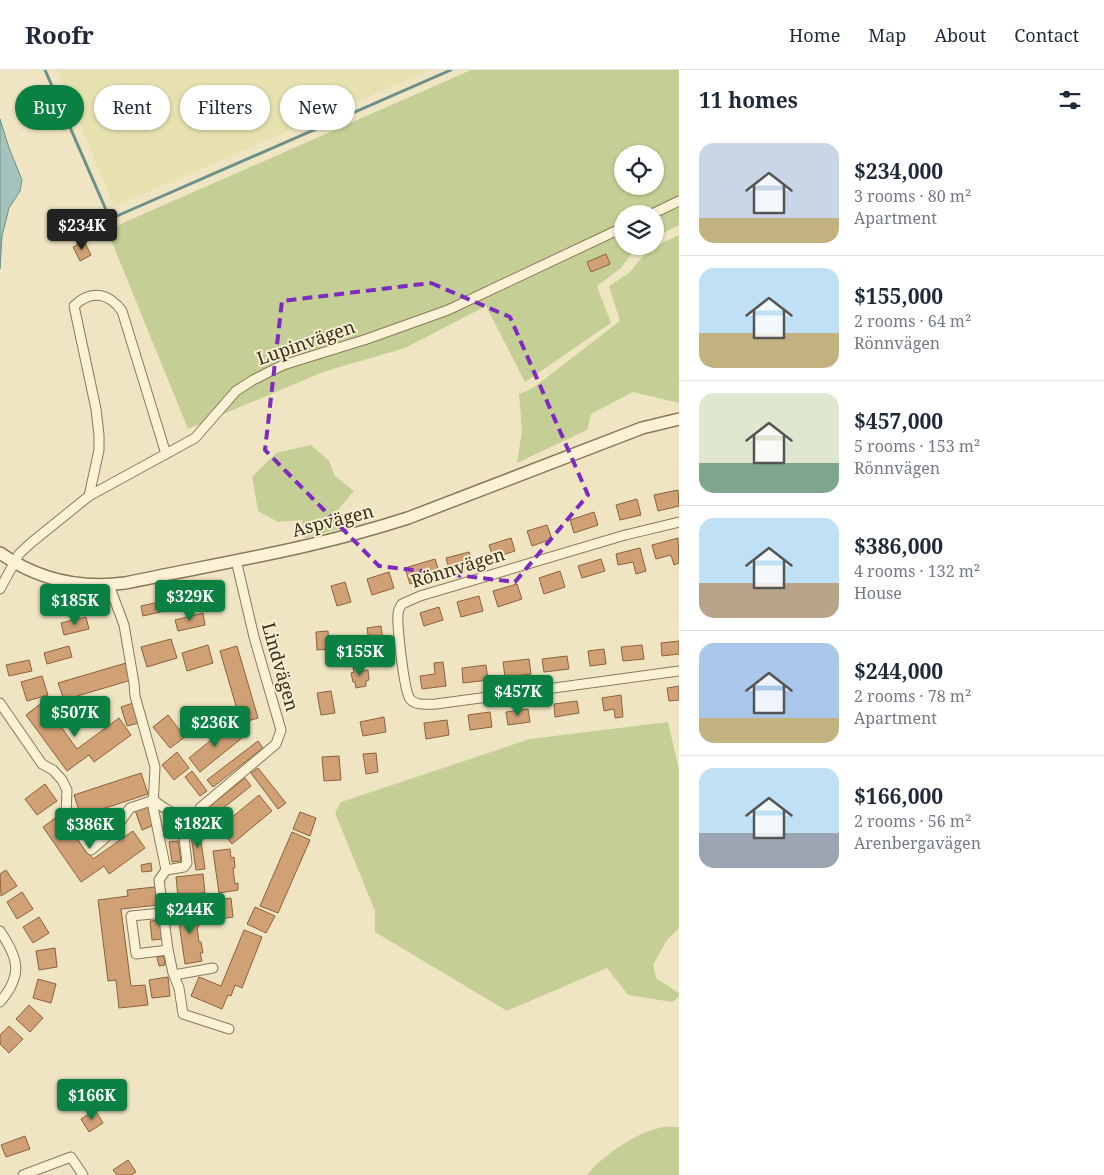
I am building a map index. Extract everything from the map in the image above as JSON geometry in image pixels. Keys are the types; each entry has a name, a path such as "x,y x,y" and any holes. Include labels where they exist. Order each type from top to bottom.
{"street":[{"path":"664,208 679,201"},
{"name":"Lupinvägen","path":"14,563 19,554 89,496 195,438 236,391 253,380 283,365 386,333 448,310 614,232"},
{"path":"89,496 99,450 99,435 96,409 74,306 83,298 93,295 105,296 115,302 122,311 166,454"},
{"name":"Aspvägen","path":"0,553 14,563 46,577 70,583 109,585 288,550 371,530 408,518 642,428 679,419"},
{"name":"Rönnvägen","path":"679,522 625,535 420,596 402,604 398,613 398,631 406,686 411,700 417,704 436,704 679,671"},
{"name":"Lindvägen","path":"200,808 276,744 281,730 254,637 236,560"},
{"path":"0,590 14,563"},
{"path":"109,585 124,625 135,696 154,767 153,807 166,870"},
{"path":"0,703 42,764 53,770 62,780 66,790 66,814 91,850 106,839 119,825 130,808 154,800"},
{"path":"154,800 161,808 178,815 182,820 187,863 184,867 166,870 159,880 168,950 179,988 183,1014 229,1029"},
{"path":"162,902 202,898"},
{"path":"163,913 131,916 136,954 168,950"},
{"path":"0,931 10,946 16,966 14,984 0,1002"},
{"path":"174,975 213,968"},
{"path":"23,1175 71,1157 83,1175"}],"highlighted area":[{"path":"431,283 510,317 588,495 515,582 379,566 265,450 282,301"}],"shaded area":[{"path":"57,70 430,70 355,102 355,85 280,85 280,130 291,130 114,206 82,130 84,130 84,85 63,85"}],"green space":[{"path":"471,70 679,70 679,225 664,232 664,205 614,205 614,255 630,255 621,268 597,286 611,323 525,382 486,306 405,348 323,372 188,429 107,230 334,130 355,130 355,121"},
{"path":"679,235 679,403 633,392 591,414 587,430 517,463 522,431 519,394 533,388 620,321 609,286 629,273 644,255 664,255 664,242"},
{"path":"311,445 329,461 335,476 354,491 337,511 358,524 305,538 302,520 278,522 258,511 252,477 276,453"},
{"path":"668,722 679,770 679,928 667,940 653,965 656,978 679,993 679,997 672,1002 628,995 607,968 507,1011 375,932 375,911 335,813 341,802 530,739"},
{"path":"661,1127 679,1127 679,1175 587,1175 601,1160 630,1140"}],"water":[{"path":"0,119 22,180 20,191 9,208 2,236 0,269"}],"building":[{"path":"84,241 91,255 80,261 73,247"},
{"path":"606,254 610,264 591,272 587,262"},
{"path":"678,490 679,506 658,511 654,495"},
{"path":"637,499 641,515 620,520 616,505"},
{"path":"594,512 598,525 574,533 570,520"},
{"path":"547,525 552,539 532,546 527,531"},
{"path":"511,538 515,551 493,558 489,545"},
{"path":"678,538 679,563 674,565 671,555 656,559 652,545"},
{"path":"640,548 646,571 636,574 633,562 618,565 616,554"},
{"path":"469,552 473,565 450,572 446,558"},
{"path":"435,559 440,575 410,584 405,568"},
{"path":"601,559 605,571 582,578 578,566"},
{"path":"560,571 565,587 544,594 539,578"},
{"path":"389,572 394,588 372,595 367,579"},
{"path":"345,582 351,602 337,606 331,586"},
{"path":"517,584 522,599 498,607 493,591"},
{"path":"193,594 195,604 143,616 141,606"},
{"path":"479,596 483,611 461,617 457,602"},
{"path":"439,607 443,620 424,626 420,613"},
{"path":"203,613 205,625 178,631 175,620"},
{"path":"86,617 89,629 64,635 61,623"},
{"path":"381,626 384,647 370,649 367,628"},
{"path":"328,631 329,649 317,650 316,632"},
{"path":"171,639 177,658 147,667 141,647"},
{"path":"679,641 679,654 662,656 661,643"},
{"path":"208,645 213,663 187,671 182,653"},
{"path":"642,645 644,659 623,661 621,647"},
{"path":"69,646 72,657 47,664 44,653"},
{"path":"237,646 258,718 241,723 220,651"},
{"path":"604,649 606,664 590,666 588,651"},
{"path":"567,656 569,669 544,672 542,659"},
{"path":"529,659 531,674 505,677 503,662"},
{"path":"29,660 32,671 9,676 6,665"},
{"path":"443,662 446,686 422,689 420,676 435,674 434,663"},
{"path":"126,663 131,680 64,700 58,683"},
{"path":"486,665 488,680 463,683 462,668"},
{"path":"363,666 364,671 368,670 369,680 366,681 366,686 356,688 351,673 354,672 353,667"},
{"path":"42,676 48,695 27,701 21,682"},
{"path":"679,686 679,700 669,701 667,688"},
{"path":"331,691 335,713 321,715 317,693"},
{"path":"621,695 623,717 615,718 614,709 604,711 602,698"},
{"path":"577,701 579,713 555,717 554,704"},
{"path":"43,702 77,749 119,718 131,735 94,762 89,755 67,771 26,715"},
{"path":"133,703 139,723 127,726 121,707"},
{"path":"528,709 530,722 508,725 506,712"},
{"path":"490,712 492,727 470,730 468,715"},
{"path":"168,715 185,737 170,748 153,727"},
{"path":"384,717 386,732 363,736 360,722"},
{"path":"447,720 449,735 426,739 424,723"},
{"path":"231,724 242,738 200,772 189,758"},
{"path":"258,741 263,748 213,787 207,780"},
{"path":"177,752 189,768 174,780 162,765"},
{"path":"376,753 378,772 366,774 363,754"},
{"path":"339,756 341,780 324,781 322,757"},
{"path":"258,768 286,803 278,809 251,773"},
{"path":"192,771 207,791 200,796 185,777"},
{"path":"141,773 148,794 81,816 74,795"},
{"path":"245,778 251,786 212,817 206,809"},
{"path":"45,784 57,801 37,815 25,799"},
{"path":"259,795 272,811 232,844 219,828"},
{"path":"148,806 154,825 142,830 135,810"},
{"path":"300,812 316,818 310,836 293,829"},
{"path":"61,814 93,859 133,831 145,848 109,874 104,866 81,882 43,827"},
{"path":"199,828 205,869 196,870 190,829"},
{"path":"292,832 310,840 278,913 260,906"},
{"path":"178,841 181,861 172,862 169,842"},
{"path":"230,849 231,858 234,857 235,868 233,868 235,884 238,883 238,890 219,893 213,851"},
{"path":"151,863 152,871 142,872 141,865"},
{"path":"6,870 17,886 1,896 0,874"},
{"path":"203,874 205,893 178,897 176,877"},
{"path":"155,887 158,905 121,909 131,986 145,985 148,1005 119,1008 116,980 108,981 98,900 128,896 127,890"},
{"path":"22,892 33,909 17,919 7,902"},
{"path":"231,898 233,917 214,920 211,901"},
{"path":"194,907 195,916 198,915 199,926 197,927 203,953 200,953 202,961 185,964 177,909"},
{"path":"255,907 275,916 266,933 247,924"},
{"path":"39,917 49,933 33,943 23,927"},
{"path":"161,920 163,939 152,940 150,921"},
{"path":"244,930 262,937 242,988 235,985 231,996 228,995 222,1009 191,996 199,977 221,986"},
{"path":"55,948 57,967 39,970 36,951"},
{"path":"164,956 165,965 159,966 157,957"},
{"path":"168,977 170,996 152,998 149,980"},
{"path":"38,979 56,984 51,1003 33,998"},
{"path":"29,1005 43,1018 30,1032 16,1019"},
{"path":"9,1026 23,1039 9,1053 0,1044 0,1035"},
{"path":"95,1110 103,1123 89,1132 81,1119"},
{"path":"25,1136 30,1149 6,1157 1,1145"},
{"path":"128,1160 136,1172 131,1175 117,1175 113,1170"}],"waterway":[{"path":"45,70 110,219 451,70"}]}
